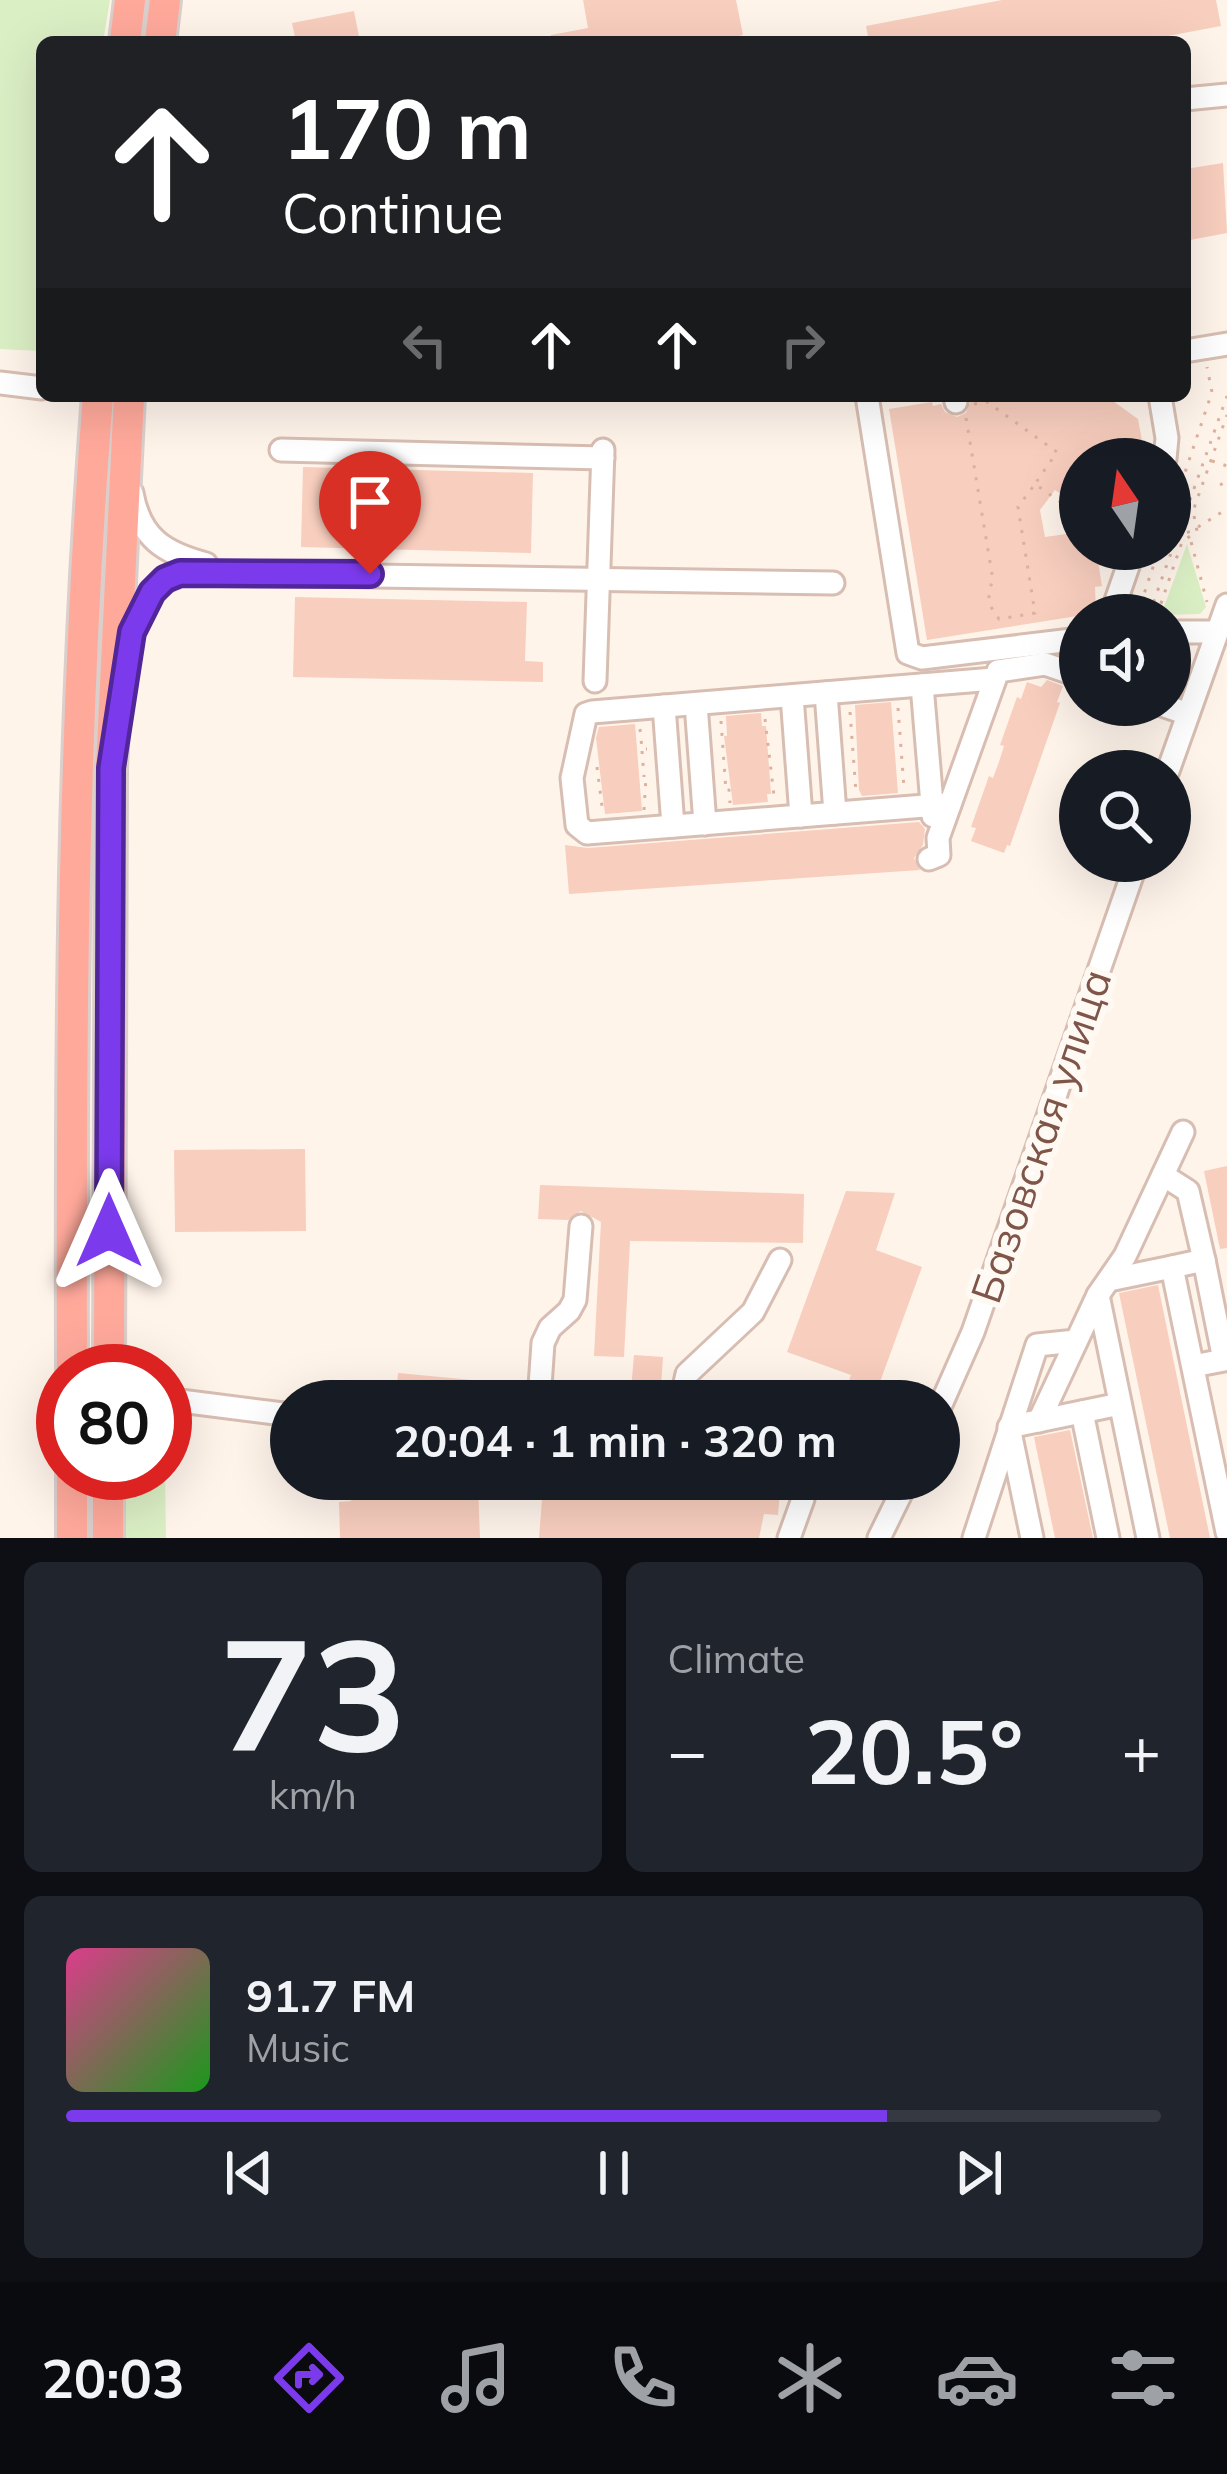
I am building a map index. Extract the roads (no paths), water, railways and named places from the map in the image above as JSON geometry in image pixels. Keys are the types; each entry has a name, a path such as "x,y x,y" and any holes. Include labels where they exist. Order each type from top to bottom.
{"highway":[{"path":"126,36 130,0"},
{"path":"161,36 165,0"},
{"path":"72,1344 77,757 83,578 98,402"},
{"path":"109,1344 111,768 129,402"},
{"path":"71,1538 72,1500"},
{"path":"108,1538 109,1500"}],"street":[{"path":"1191,98 1227,95"},
{"path":"1196,355 1227,344"},
{"path":"0,383 36,387"},
{"path":"868,402 908,653 922,658 981,641 1040,633 1059,636"},
{"path":"1161,402 1167,438"},
{"path":"127,442 135,514 145,532 175,556 236,571"},
{"path":"281,450 603,454 595,681"},
{"path":"111,768 132,632 141,609 165,579 180,573 832,583"},
{"path":"1191,706 1217,632 1218,607"},
{"path":"1191,632 1217,632"},
{"path":"934,849 940,805 994,679 1001,669 1045,664 1059,669"},
{"path":"940,805 580,830 572,778 586,714 994,679"},
{"path":"922,685 940,805"},
{"path":"826,693 835,813"},
{"path":"792,696 801,816"},
{"path":"696,704 705,824"},
{"path":"664,706 663,748 673,826"},
{"name":"Базовская улица","path":"952,1380 973,1332 1130,882"},
{"path":"1039,1421 1183,1132"},
{"path":"1163,1175 1180,1183 1190,1195 1226,1364 1193,1366"},
{"path":"540,1380 543,1343 575,1300 581,1226"},
{"path":"686,1380 753,1312 780,1260"},
{"path":"1104,1287 1204,1260"},
{"path":"1172,1267 1227,1532"},
{"path":"1104,1287 1120,1404 1148,1538"},
{"path":"974,1538 1037,1345 1076,1341"},
{"path":"192,1402 270,1412"},
{"path":"1009,1427 1120,1404"},
{"path":"1082,1412 1108,1538"},
{"path":"1009,1427 1031,1538"},
{"path":"789,1538 802,1500"},
{"path":"879,1538 898,1500"}]}
